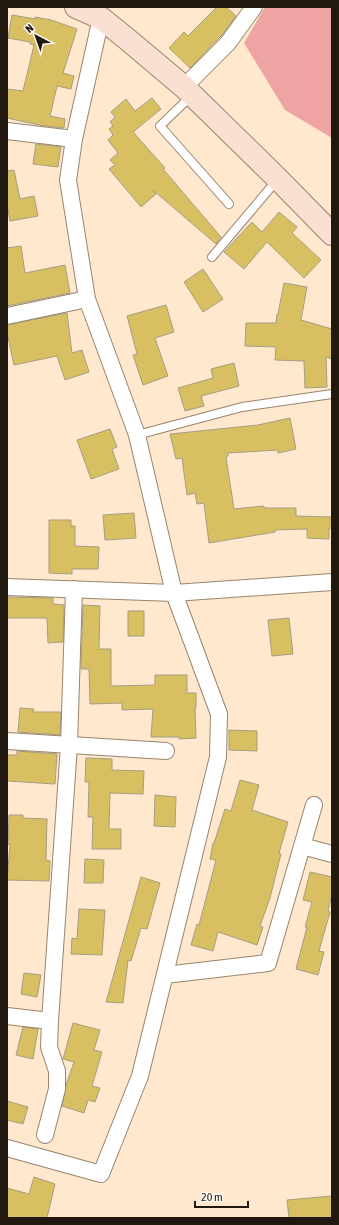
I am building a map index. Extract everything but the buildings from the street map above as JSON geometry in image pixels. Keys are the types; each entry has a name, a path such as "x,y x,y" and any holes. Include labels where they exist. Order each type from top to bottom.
{"street":[{"path":"76,7 101,13 128,39 188,91 332,234"},
{"path":"188,91 228,43 254,7"},
{"path":"7,1148 101,1174 140,1076 218,758 219,714 174,593 137,435 87,299 68,180 74,139 101,13"},
{"path":"7,131 74,139"},
{"path":"7,316 87,299"},
{"path":"7,587 174,593 332,582"},
{"path":"45,1135 57,1089 58,1071 49,1047 69,745 74,589"},
{"path":"7,741 166,752"},
{"path":"165,975 268,963 314,805"},
{"path":"302,846 332,854"},
{"path":"7,1016 50,1021"}],"lane":[{"path":"188,91 160,126 229,204"},
{"path":"212,257 278,179"},
{"path":"137,435 242,407 332,394"}],"shaded area":[{"path":"265,7 332,7 332,138 285,110 244,43"}]}
